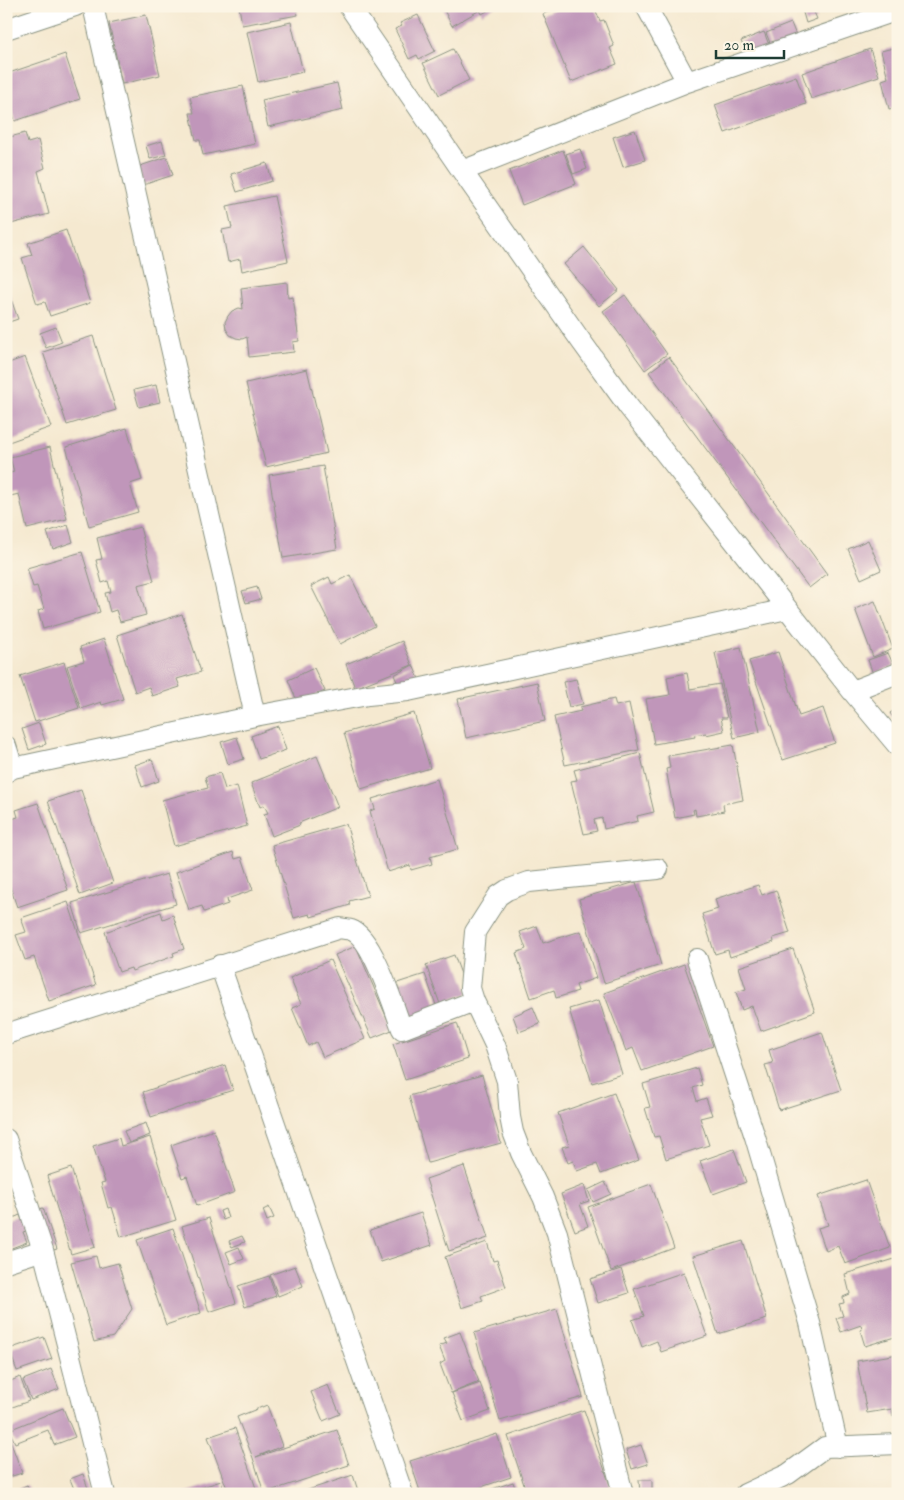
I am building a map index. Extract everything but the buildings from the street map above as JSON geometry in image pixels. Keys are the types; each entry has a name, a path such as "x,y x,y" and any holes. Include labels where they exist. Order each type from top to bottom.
{"street":[{"path":"6,29 75,6"},
{"path":"93,6 255,716"},
{"path":"349,6 580,341 628,406 852,691 898,746"},
{"path":"646,6 687,82"},
{"path":"462,171 687,82 898,10"},
{"path":"6,746 9,770 255,716 368,695 408,691 787,609"},
{"path":"852,691 898,672"},
{"path":"623,1494 557,1233 543,1197 521,1153 513,1132 507,1081 495,1046 474,1002 470,988 474,932 498,896 507,890 529,882 658,869"},
{"path":"6,1034 340,928 352,930 363,939 379,967 402,1029 474,1002"},
{"path":"697,959 755,1137 810,1323 838,1447"},
{"path":"220,965 403,1494"},
{"path":"6,1139 43,1250 105,1494"},
{"path":"6,1262 43,1250"},
{"path":"745,1494 788,1474 825,1447 898,1444"}]}
